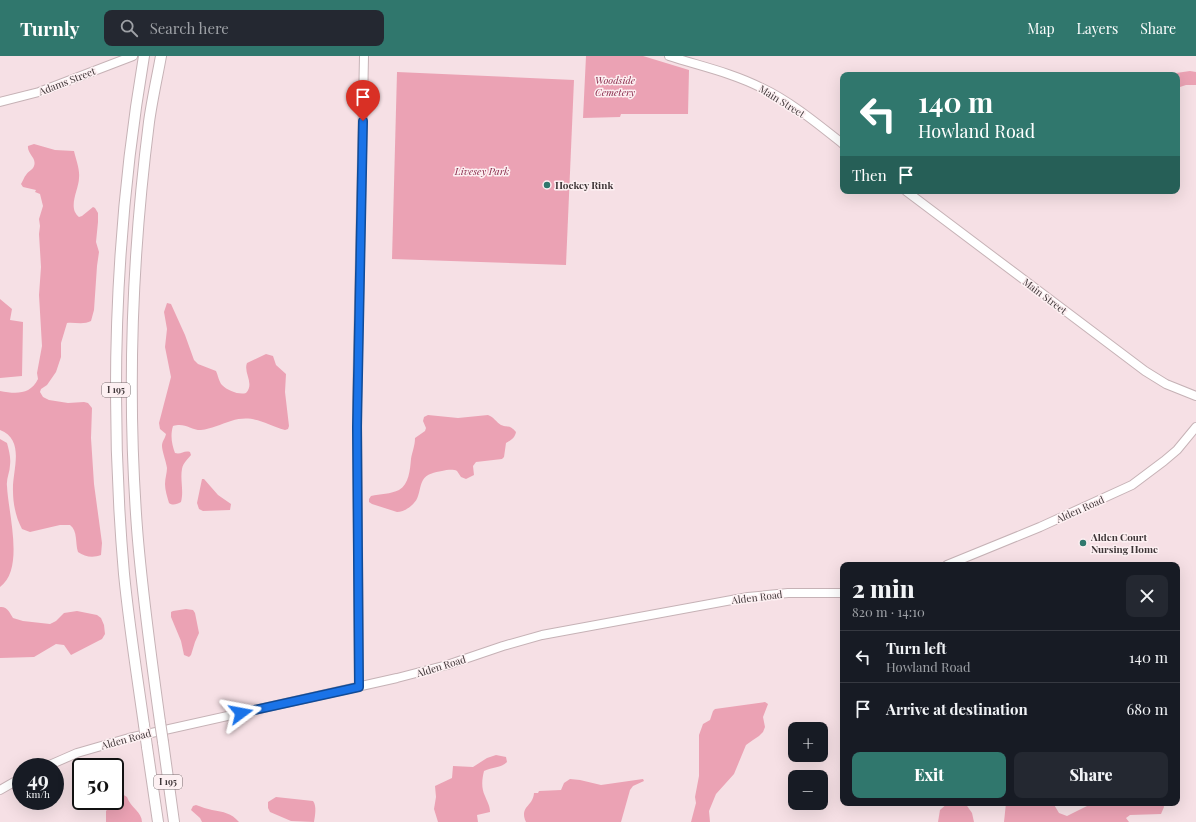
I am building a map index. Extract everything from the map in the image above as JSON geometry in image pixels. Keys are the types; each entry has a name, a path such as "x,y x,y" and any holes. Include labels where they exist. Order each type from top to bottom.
{"highway":[{"name":"I 195","path":"144,56 133,126 123,225 116,348 117,457 122,546 132,644 158,822"},
{"name":"I 195","path":"161,56 149,121 140,216 135,292 132,402 134,479 139,554 162,742 174,822"}],"main road":[{"name":"Adams Street","path":"0,102 39,92 133,56"},
{"path":"359,687 357,402 364,56"},
{"name":"Main Street","path":"669,56 726,74 763,88 780,98 840,142"},
{"name":"Main Street","path":"910,194 1145,371 1166,384 1192,395"},
{"name":"Alden Road","path":"954,562 1040,527 1132,485 1164,461 1196,428"},
{"name":"Alden Road","path":"64,758 76,753 129,738 359,687 432,669 535,636 754,596 788,593 840,593"},
{"path":"0,790 12,783"}],"green space":[{"name":"Woodside Cemetery","path":"586,56 643,56 689,70 688,114 621,114 620,117 583,118"},
{"name":"Livesey Park","path":"397,72 574,80 566,265 392,259"},
{"path":"1180,72 1196,72 1196,85 1186,85 1180,87"},
{"path":"34,144 55,150 74,151 78,168 79,182 74,198 74,209 79,217 93,207 98,213 96,242 99,252 94,310 91,321 82,323 67,323 61,343 61,357 56,372 40,392 43,397 49,400 68,403 84,402 88,403 92,408 91,438 94,484 102,543 101,555 95,556 86,556 78,552 74,530 70,525 60,525 30,532 22,529 14,506 13,496 16,457 15,448 13,441 8,435 0,430 0,391 17,393 27,391 35,384 38,379 37,373 42,346 39,295 41,267 39,219 43,206 40,194 35,192 36,190 23,187 21,184 27,174 33,169 35,163 28,149 28,146"},
{"path":"0,299 12,309 10,320 23,322 22,376 0,378"},
{"path":"167,303 171,304 194,360 198,364 216,371 221,384 230,391 246,393 249,386 246,370 247,363 266,354 273,356 276,365 286,374 285,392 289,426 288,429 285,430 252,419 239,419 201,430 181,425 173,426 172,440 175,453 190,452 191,455 184,463 182,469 181,502 174,505 169,503 165,486 167,468 162,443 166,434 160,429 159,423 171,377 165,347 167,329 164,312"},
{"path":"428,415 458,418 488,415 501,425 510,427 516,432 514,437 506,443 504,457 502,459 476,462 473,466 474,475 466,479 461,477 457,471 452,470 436,472 426,476 422,482 417,499 413,505 407,509 397,512 372,504 369,502 371,496 399,490 405,484 409,472 415,438 425,431 426,428 423,421 424,417"},
{"path":"0,439 7,443 10,457 10,468 7,483 12,525 13,554 12,567 8,579 0,587"},
{"path":"202,479 204,479 218,495 231,504 230,510 203,511 199,509 197,503"},
{"path":"0,607 6,609 13,618 23,621 50,624 56,621 64,613 77,611 97,615 101,618 104,625 105,634 102,639 71,655 64,645 56,644 34,657 0,658"},
{"path":"186,609 193,610 195,613 199,633 189,657 184,655 181,641 171,617 171,612"},
{"path":"765,702 768,704 763,717 765,727 763,732 746,745 734,774 716,794 709,811 710,822 691,822 696,803 695,797 699,776 699,735 703,724 710,720 715,709"},
{"path":"496,755 506,757 507,762 484,771 482,787 490,812 477,815 478,822 438,822 434,809 436,797 435,786 452,778 453,766 473,767 487,758"},
{"path":"570,779 601,785 643,779 644,781 633,786 630,790 621,822 526,822 524,817 525,809 533,798 534,793 538,793 539,791 561,790 564,783"},
{"path":"124,795 138,812 142,822 106,822 106,811 124,810"},
{"path":"276,797 313,801 315,808 314,822 291,821 270,812 268,802"},
{"path":"196,805 227,813 239,822 202,822 200,818 191,810 193,806"},
{"path":"945,806 967,806 972,813 974,822 938,822 940,810"},
{"path":"1006,806 1055,806 1059,813 1067,816 1087,806 1164,807 1161,814 1130,815 1126,818 1129,822 1004,822"}],"place":[{"name":"Hockey Rink","path":"547,185"},
{"name":"Alden Court Nursing Home","path":"1083,543"}],"route":[{"path":"241,713 359,687 357,427 363,121"}]}
